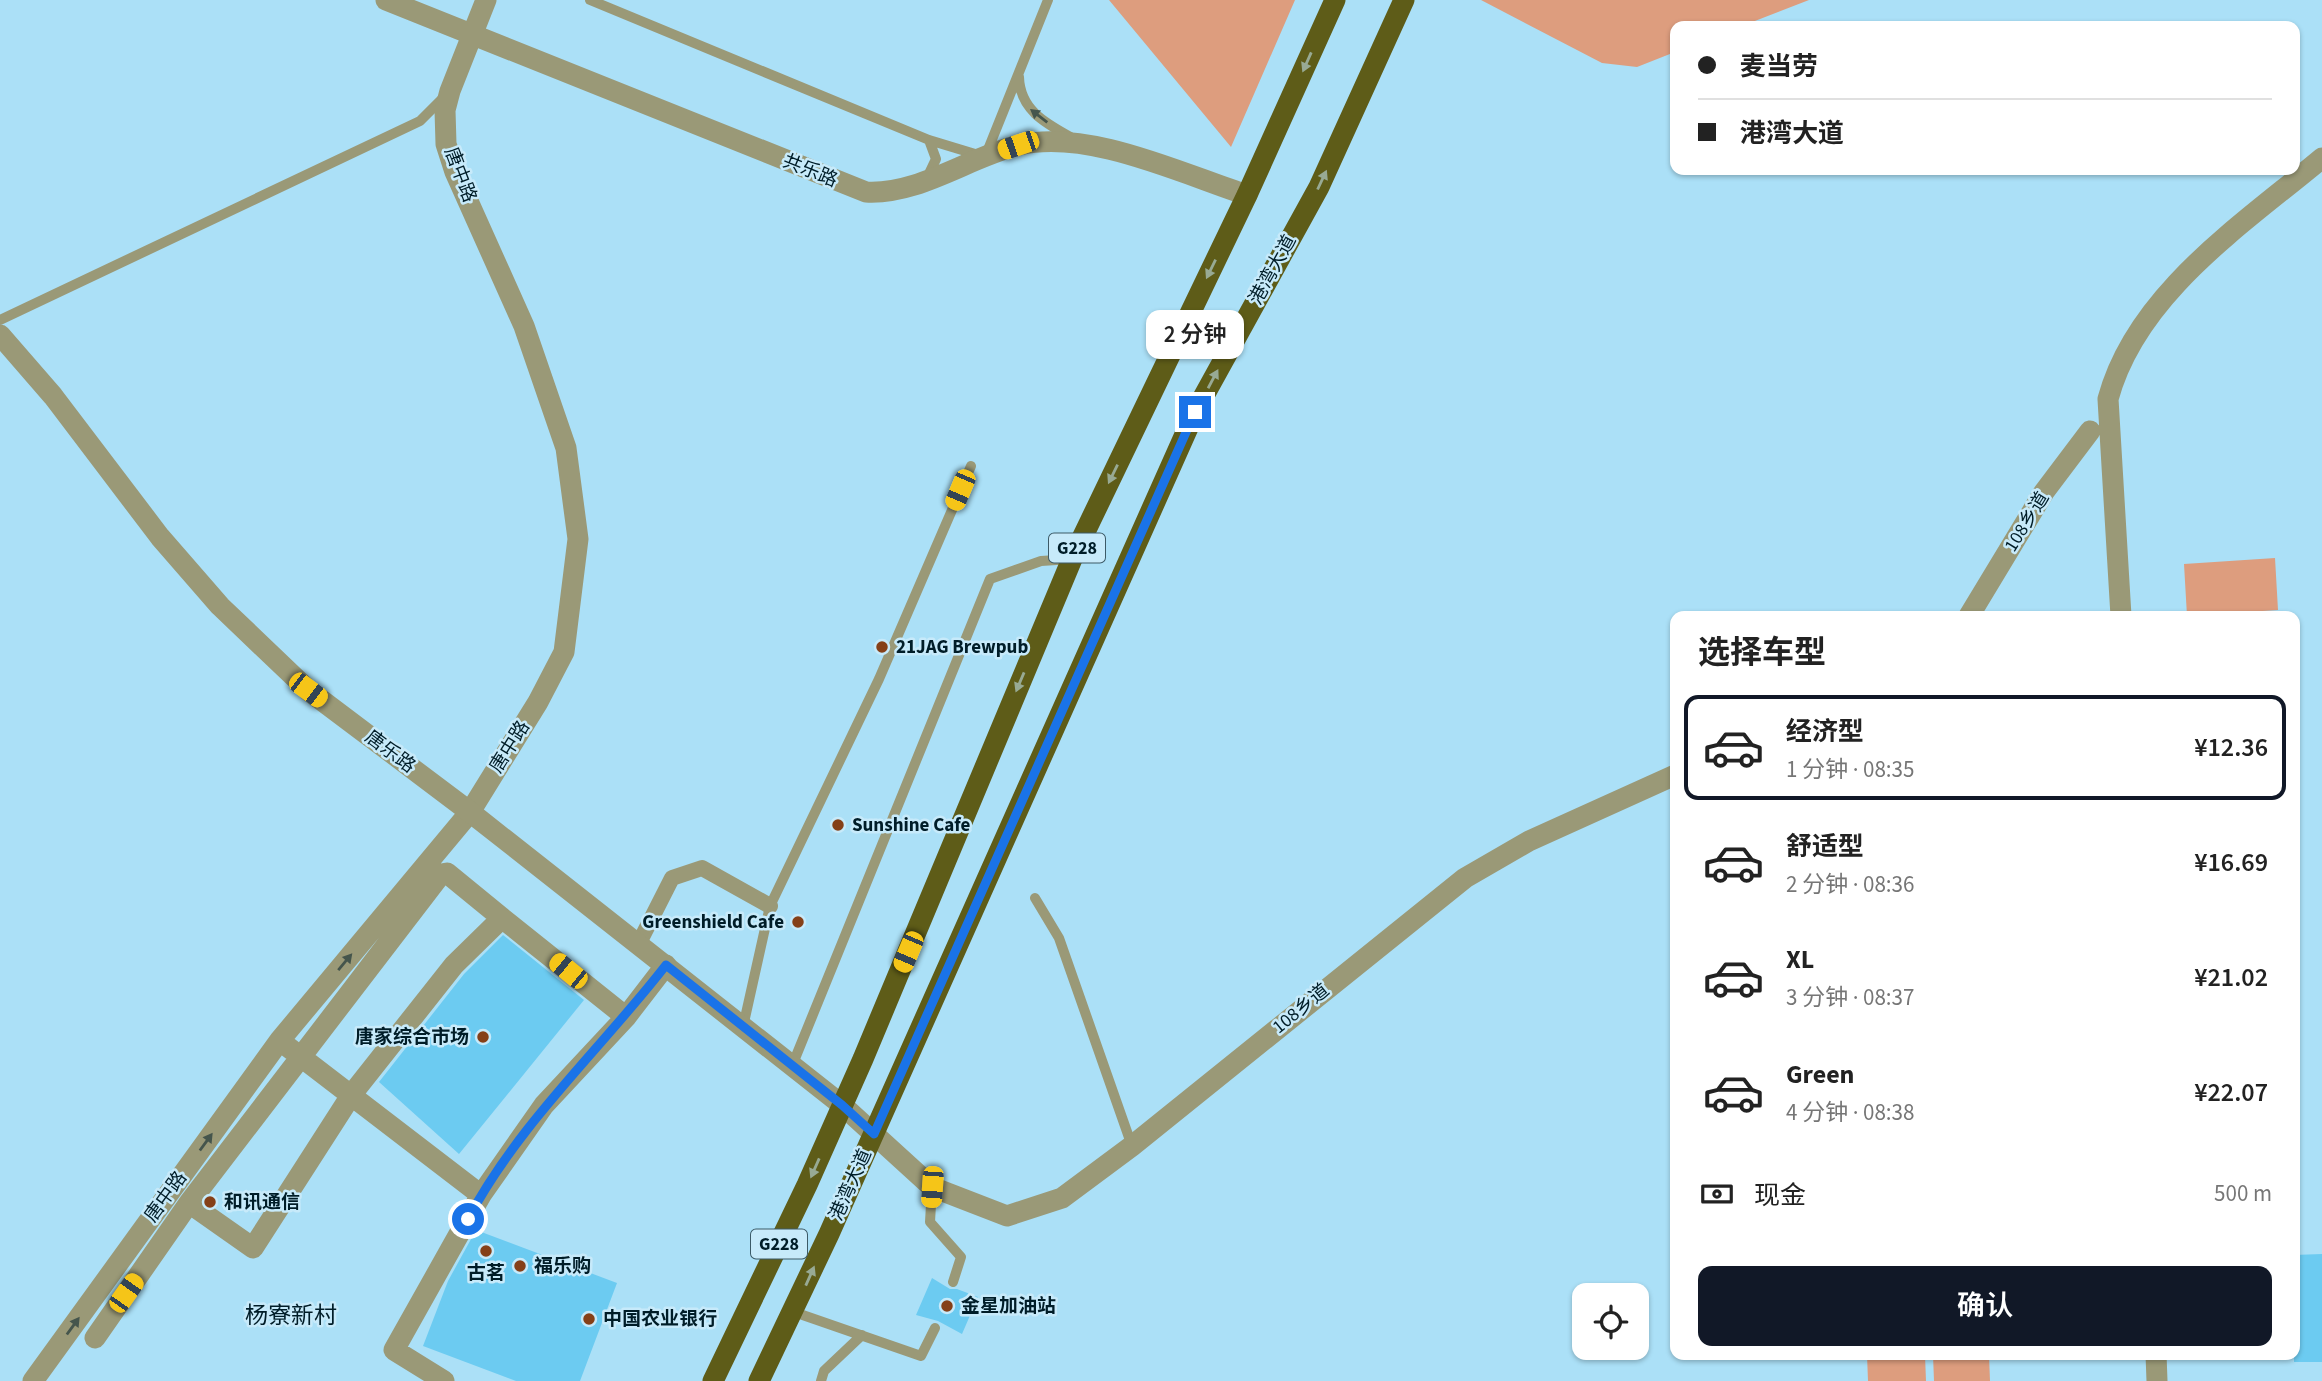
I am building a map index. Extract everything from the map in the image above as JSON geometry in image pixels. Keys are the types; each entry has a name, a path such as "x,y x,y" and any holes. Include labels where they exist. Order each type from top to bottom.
{"highway":[{"name":"港湾大道","path":"713,1381 842,1105 1072,559 1247,195 1335,0"},
{"name":"港湾大道","path":"759,1381 794,1312 1195,412 1319,187 1404,0"}],"street":[{"name":"共乐路","path":"386,0 866,192 893,191 985,157 1037,142 1078,141 1247,195"},
{"name":"唐中路","path":"33,1381 280,1040 470,811 538,702 564,652 579,539 566,448 524,326 449,157 445,128 450,91 486,0"},
{"path":"2122,611 2108,399 2116,367 2136,333 2173,288 2224,240 2322,158"},
{"name":"唐乐路","path":"0,335 53,396 152,527 220,606 308,690 470,811 842,1105 932,1187"},
{"name":"108乡道","path":"1972,611 2044,492 2090,431"},
{"name":"108乡道","path":"932,1187 1007,1216 1062,1198 1132,1146 1465,878 1529,841 1670,777"},
{"path":"638,944 672,878 702,868 770,905"},
{"path":"95,1338 189,1203 441,874 447,873 626,1017"},
{"path":"189,1203 253,1248 352,1094 454,965 502,918"},
{"path":"444,1381 394,1350 417,1314 481,1195 544,1105 626,1017 666,965"},
{"path":"280,1040 481,1195"},
{"path":"2156,1360 2157,1381"}],"lane":[{"path":"590,0 929,140 985,157 1048,0"},
{"path":"1019,77 1022,97 1031,110 1078,141"},
{"path":"0,320 421,121 450,91"},
{"path":"927,178 936,159 929,140"},
{"path":"743,1027 770,905 878,679 971,466"},
{"path":"793,1066 990,579 1041,561 1072,559"},
{"path":"1035,898 1059,938 1132,1146"},
{"path":"932,1187 930,1222 961,1257 953,1282"},
{"path":"794,1312 921,1356 935,1328"},
{"path":"821,1381 824,1371 862,1335"}],"shaded area":[{"path":"1109,0 1295,0 1231,147"},
{"path":"1481,0 1809,0 1755,21 1670,21 1670,54 1637,67 1602,63"},
{"path":"2275,558 2278,610 2187,611 2184,564"},
{"path":"1867,1360 1925,1360 1926,1381 1868,1381"},
{"path":"1933,1360 1989,1360 1990,1381 1934,1381"}],"building":[{"name":"唐家综合市场","path":"503,935 584,1000 459,1154 379,1082 464,974"},
{"path":"476,1230 617,1283 580,1381 516,1381 423,1346 448,1281"},
{"path":"2322,1254 2322,1362 2294,1362 2300,1360 2300,1255"},
{"name":"金星加油站","path":"932,1278 950,1289 978,1297 962,1334 938,1321 916,1315"}],"place":[{"name":"21JAG Brewpub","path":"882,647"},
{"name":"Sunshine Cafe","path":"838,825"},
{"name":"Greenshield Cafe","path":"798,922"},
{"name":"唐家综合市场","path":"483,1037"},
{"name":"和讯通信","path":"210,1202"},
{"name":"古茗","path":"486,1251"},
{"name":"福乐购","path":"520,1266"},
{"name":"金星加油站","path":"947,1306"},
{"name":"中国农业银行","path":"589,1319"}],"district":[{"name":"杨寮新村","path":"291,1315"}],"route":[{"path":"468,1219 481,1195 544,1105 626,1017 666,965 842,1105 874,1134 1195,412"}]}
